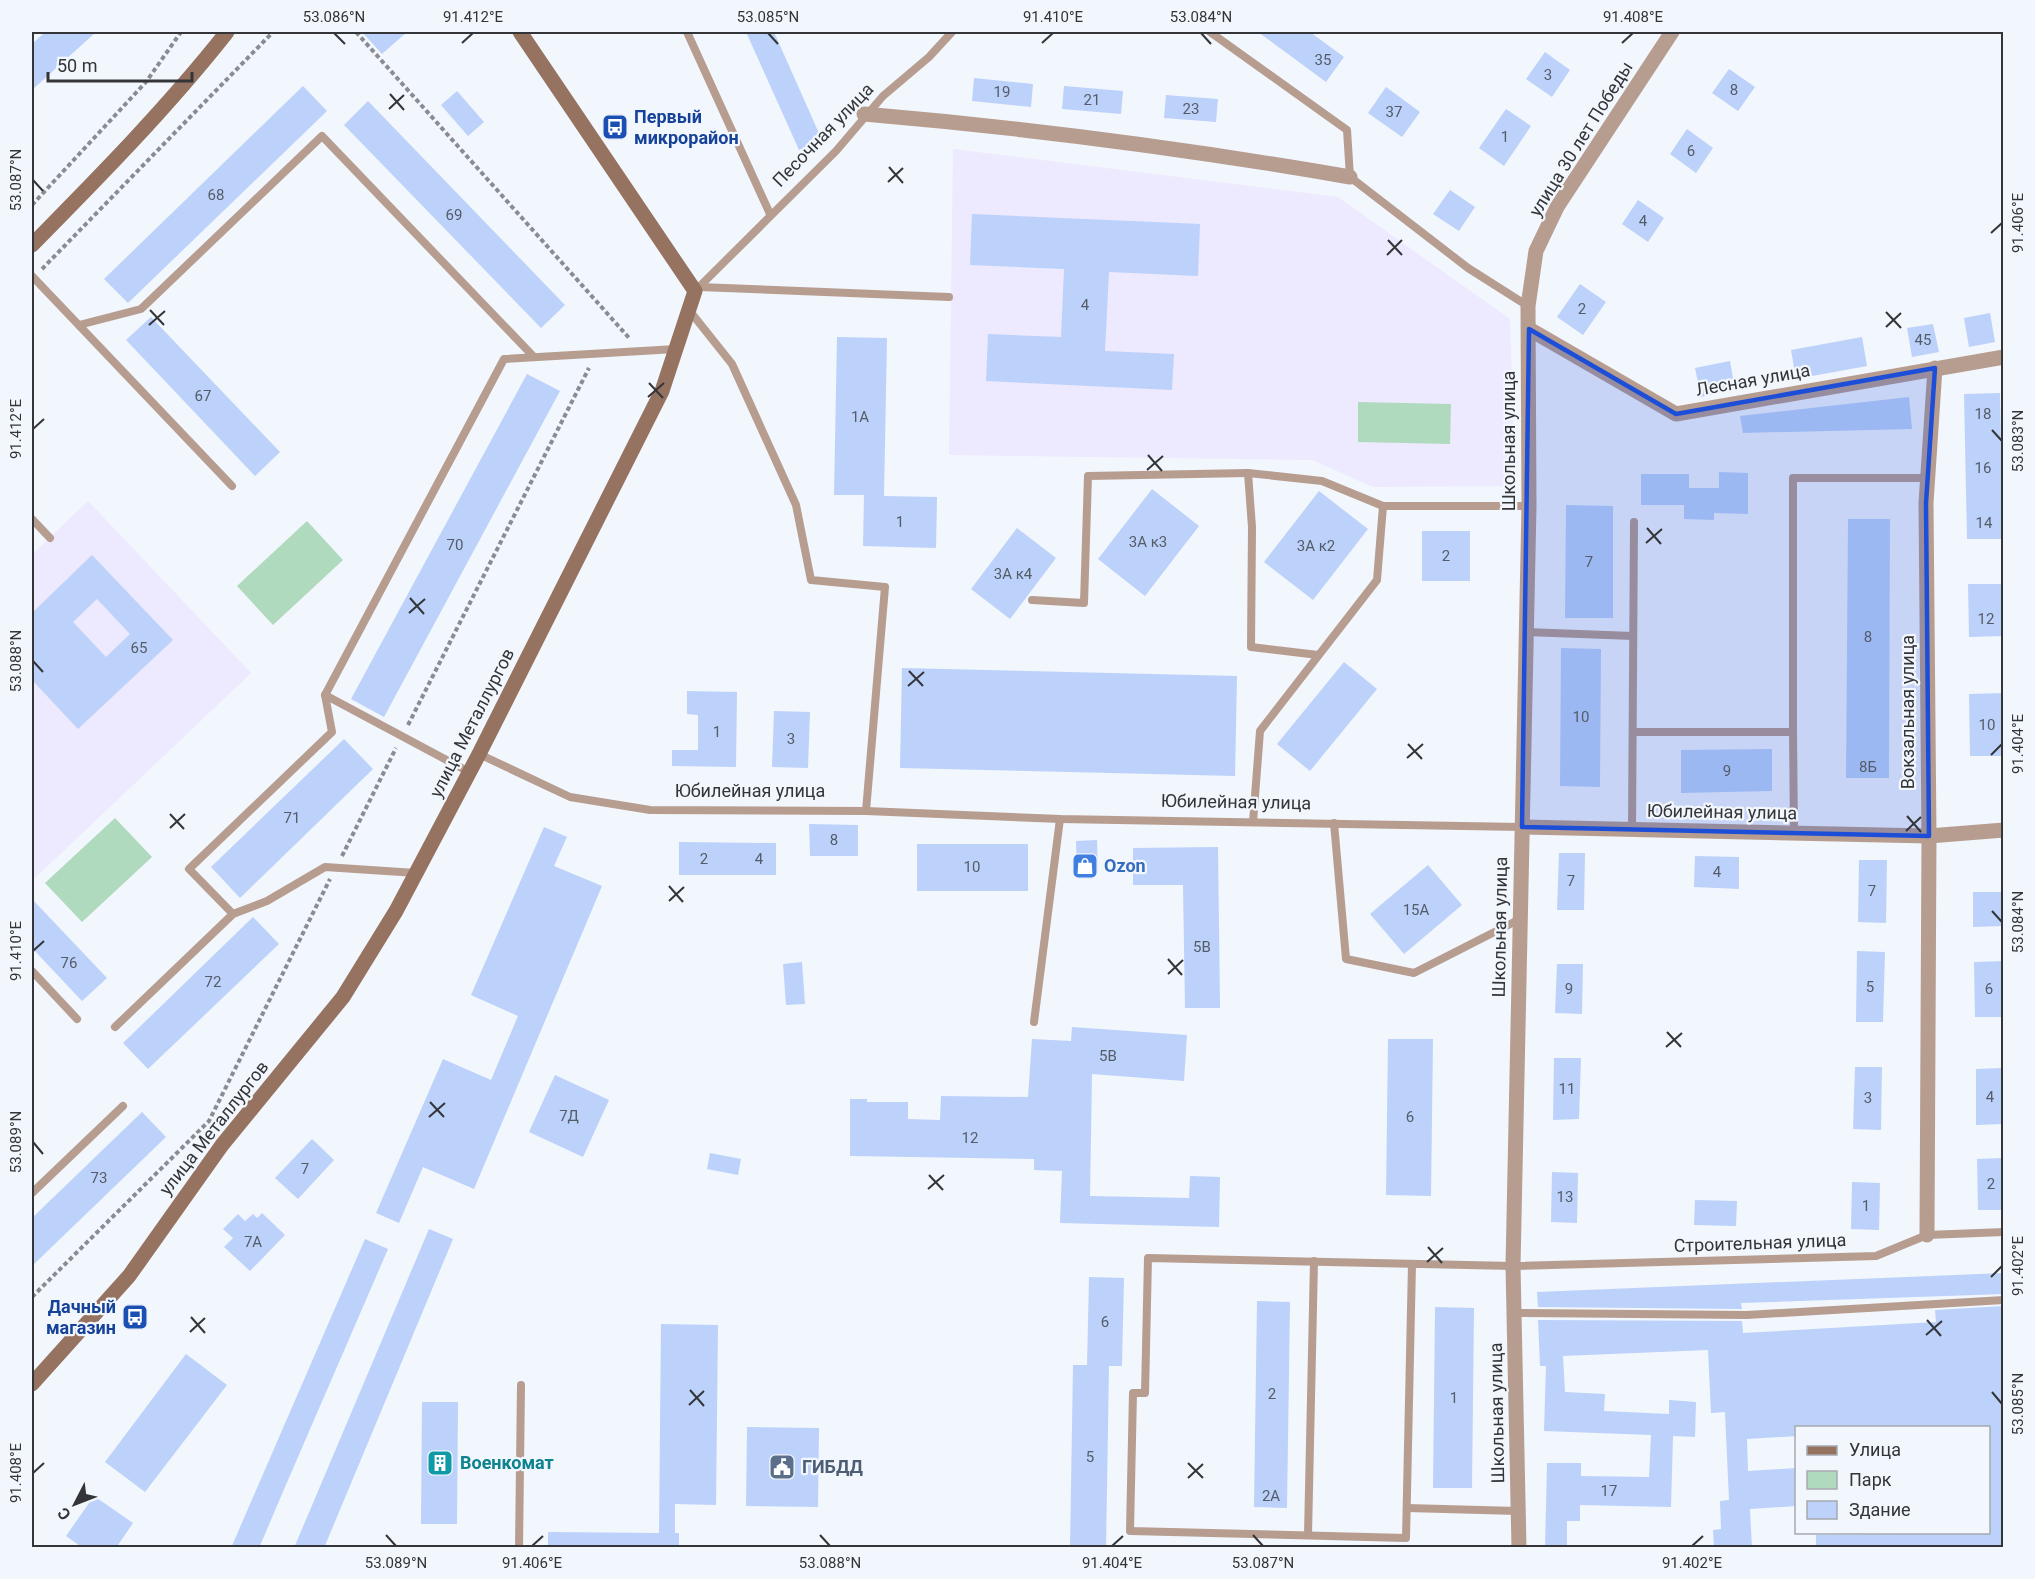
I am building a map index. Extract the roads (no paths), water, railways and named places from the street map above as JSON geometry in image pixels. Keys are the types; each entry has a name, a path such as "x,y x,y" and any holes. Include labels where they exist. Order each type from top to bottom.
{"street":[{"path":"32,245 162,110 226,32"},
{"path":"520,32 697,289"},
{"name":"улица 30 лет Победы","path":"1528,306 1536,251 1557,207 1672,32"},
{"path":"864,114 1023,128 1217,153 1350,177"},
{"name":"улица Металлургов","path":"32,1384 129,1276 222,1145 343,997 416,873 479,754 662,391 697,289"},
{"name":"Школьная улица","path":"1519,1548 1513,1266 1529,507 1530,328 1528,306"},
{"name":"Лесная улица","path":"1530,328 1676,414 2004,357"},
{"name":"Вокзальная улица","path":"1927,1235 1929,836 1926,515 1935,368"},
{"name":"Юбилейная улица","path":"1522,827 1929,836 2004,830"}],"lane":[{"path":"687,32 770,214"},
{"name":"Песочная улица","path":"697,289 836,151 864,114 929,57 952,32"},
{"path":"1210,32 1347,130 1350,177 1468,268 1528,306"},
{"path":"79,325 141,309 322,136 534,357"},
{"path":"32,277 232,486"},
{"path":"697,289 949,297"},
{"path":"688,310 732,364 796,505 811,580 885,587 866,811"},
{"path":"233,915 189,869 332,732 325,695 504,359 676,349"},
{"path":"1032,600 1084,603 1088,476 1248,472 1322,481 1383,506 1529,507"},
{"path":"1248,472 1252,527 1251,647 1318,655"},
{"path":"1794,833 1792,478 1928,478"},
{"path":"1253,822 1260,731 1377,580 1383,506"},
{"path":"32,519 50,538"},
{"path":"1632,829 1634,522"},
{"path":"1526,632 1634,636"},
{"path":"325,695 469,772"},
{"path":"1633,732 1793,732"},
{"name":"Юбилейная улица","path":"479,754 570,797 650,810 866,811 1060,819 1522,827"},
{"path":"1034,1022 1060,819"},
{"path":"1334,823 1346,959 1414,973 1520,919"},
{"path":"115,1027 233,915 267,901 326,867 416,873"},
{"path":"32,971 77,1019"},
{"path":"32,1193 123,1106"},
{"name":"Строительная улица","path":"1308,1535 1130,1531 1133,1393 1144,1393 1148,1258 1513,1266 1876,1256 1927,1235 2004,1232"},
{"path":"1314,1262 1308,1535 1406,1538 1412,1264"},
{"path":"1514,1313 1747,1315 2004,1300"},
{"path":"519,1548 521,1385"},
{"path":"1407,1509 1518,1511"}],"place":[{"name":"Первый микрорайон","path":"615,127"},
{"name":"Ozon","path":"1085,866"},
{"name":"Дачный магазин","path":"135,1317"},
{"name":"Военкомат","path":"440,1463"},
{"name":"ГИБДД","path":"782,1467"}]}
